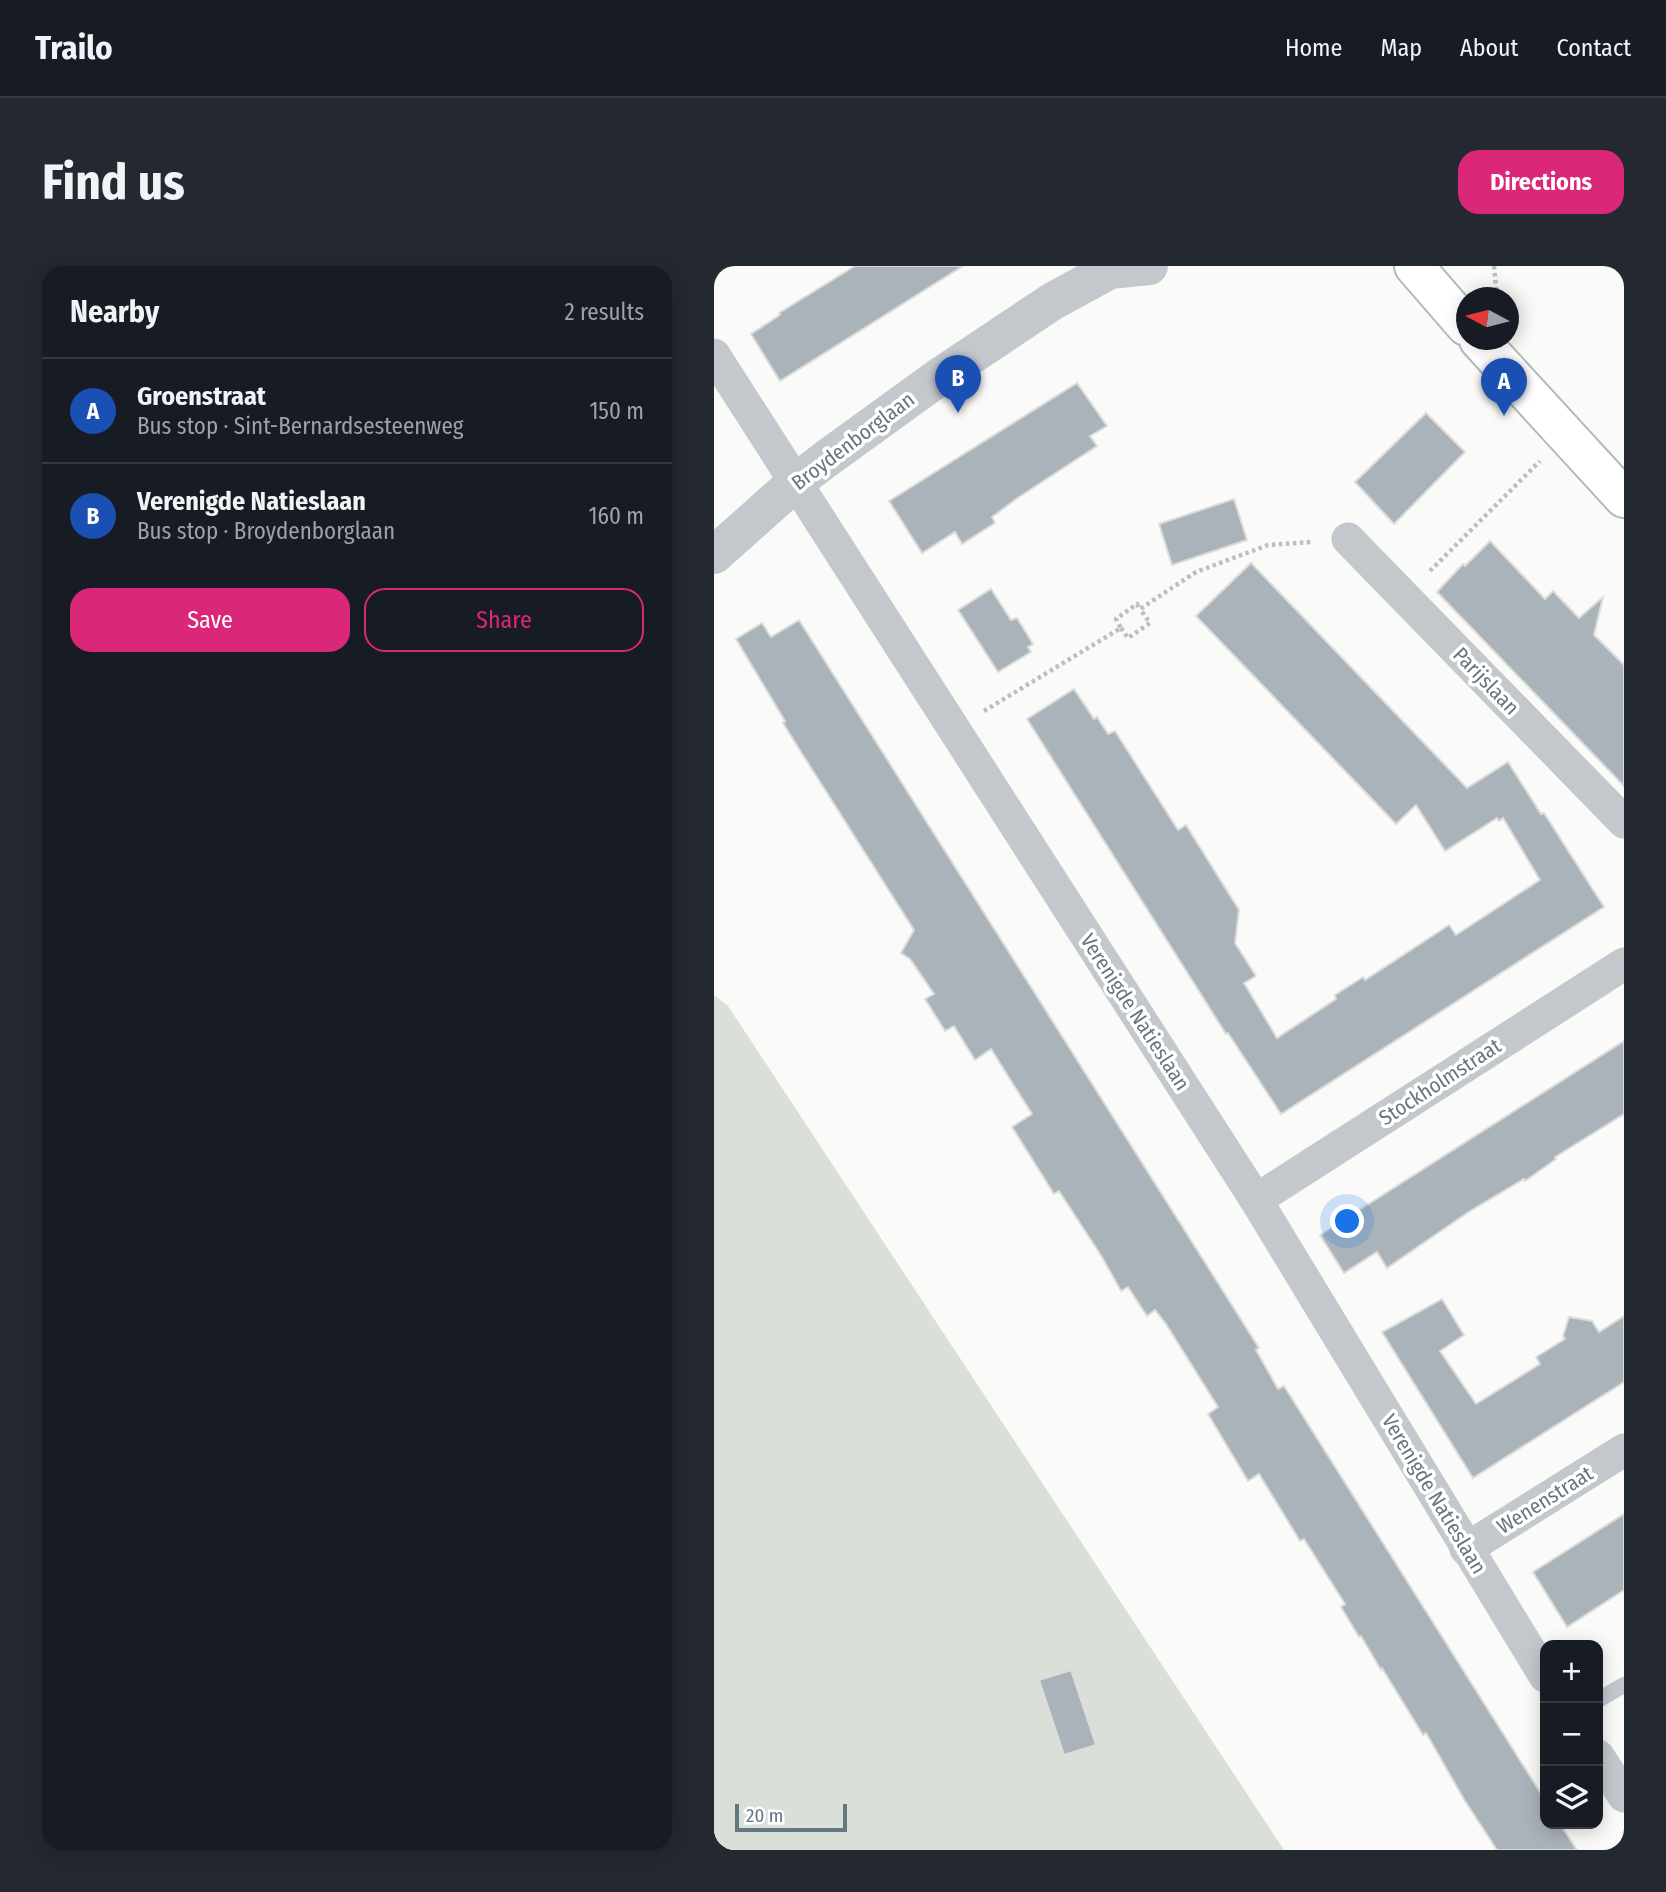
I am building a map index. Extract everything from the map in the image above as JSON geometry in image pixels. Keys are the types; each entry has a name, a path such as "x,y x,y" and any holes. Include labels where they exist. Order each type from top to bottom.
{"main road":[{"path":"1414,266 1456,314"},
{"path":"1488,350 1624,498"}],"street":[{"name":"Broydenborglaan","path":"714,555 796,482 942,375 1053,301 1110,270 1149,266"},
{"name":"Verenigde Natieslaan","path":"714,355 1256,1200 1540,1668"},
{"name":"Parijslaan","path":"1348,540 1624,822"},
{"name":"Stockholmstraat","path":"1256,1200 1624,964"},
{"name":"Wenenstraat","path":"1466,1549 1624,1450"},
{"path":"1603,1764 1624,1796"}],"lane":[{"path":"1603,1697 1624,1685"}],"path":[{"path":"1494,266 1496,287"},
{"path":"1404,597 1566,435"},
{"path":"1140,609 1196,572 1268,545 1348,540"},
{"path":"1138,604 1150,623 1128,638 1121,628 1116,619 1138,604"},
{"path":"954,730 1121,628"}],"shaded area":[{"path":"714,995 728,1006 1284,1850 714,1850"}],"building":[{"path":"855,266 963,266 780,381 751,334 780,315 779,313"},
{"path":"1077,383 1107,426 1090,436 1097,446 1019,497 992,517 995,523 962,544 955,532 922,553 889,501"},
{"path":"1426,413 1465,452 1394,524 1355,482"},
{"path":"1234,499 1247,540 1172,565 1159,524"},
{"path":"1490,541 1545,599 1553,591 1579,618 1603,597 1594,635 1624,665 1624,786 1437,592 1463,564 1465,566"},
{"path":"1251,563 1467,788 1508,762 1604,907 1281,1114 1228,1033 1226,1034 1027,719 1074,689 1094,719 1097,717 1108,734 1115,731 1178,830 1186,825 1239,910 1235,943 1256,976 1244,983 1277,1038 1336,999 1335,995 1363,977 1365,980 1449,925 1456,935 1540,880 1503,818 1499,821 1497,818 1445,851 1416,805 1396,824 1196,616"},
{"path":"991,589 1011,620 1017,618 1033,644 1028,647 1031,652 998,672 958,610"},
{"path":"799,620 1259,1348 1256,1350 1278,1389 1284,1386 1540,1792 1540,1829 1563,1829 1577,1850 1497,1850 1426,1733 1423,1735 1382,1668 1381,1670 1361,1636 1359,1637 1341,1607 1345,1604 1304,1539 1300,1541 1259,1474 1248,1481 1208,1414 1218,1407 1166,1324 1155,1310 1147,1316 1128,1287 1121,1291 1059,1191 1054,1194 1012,1127 1032,1114 991,1049 975,1060 954,1026 945,1031 925,999 934,994 910,959 901,953 914,930 783,723 785,721 736,639 762,623 771,637"},
{"path":"1624,1041 1624,1114 1555,1157 1556,1159 1525,1181 1524,1179 1470,1211 1387,1268 1377,1252 1344,1273 1320,1235"},
{"path":"1442,1299 1464,1335 1440,1351 1476,1404 1540,1364 1536,1357 1565,1339 1563,1336 1569,1317 1592,1321 1599,1332 1624,1316 1624,1382 1473,1478 1382,1332"},
{"path":"1624,1514 1624,1590 1567,1627 1533,1572"},
{"path":"1071,1670 1096,1745 1064,1755 1039,1680"}],"place":[{"name":"Verenigde Natieslaan","path":"958,413"},
{"name":"Groenstraat","path":"1504,416"}]}
